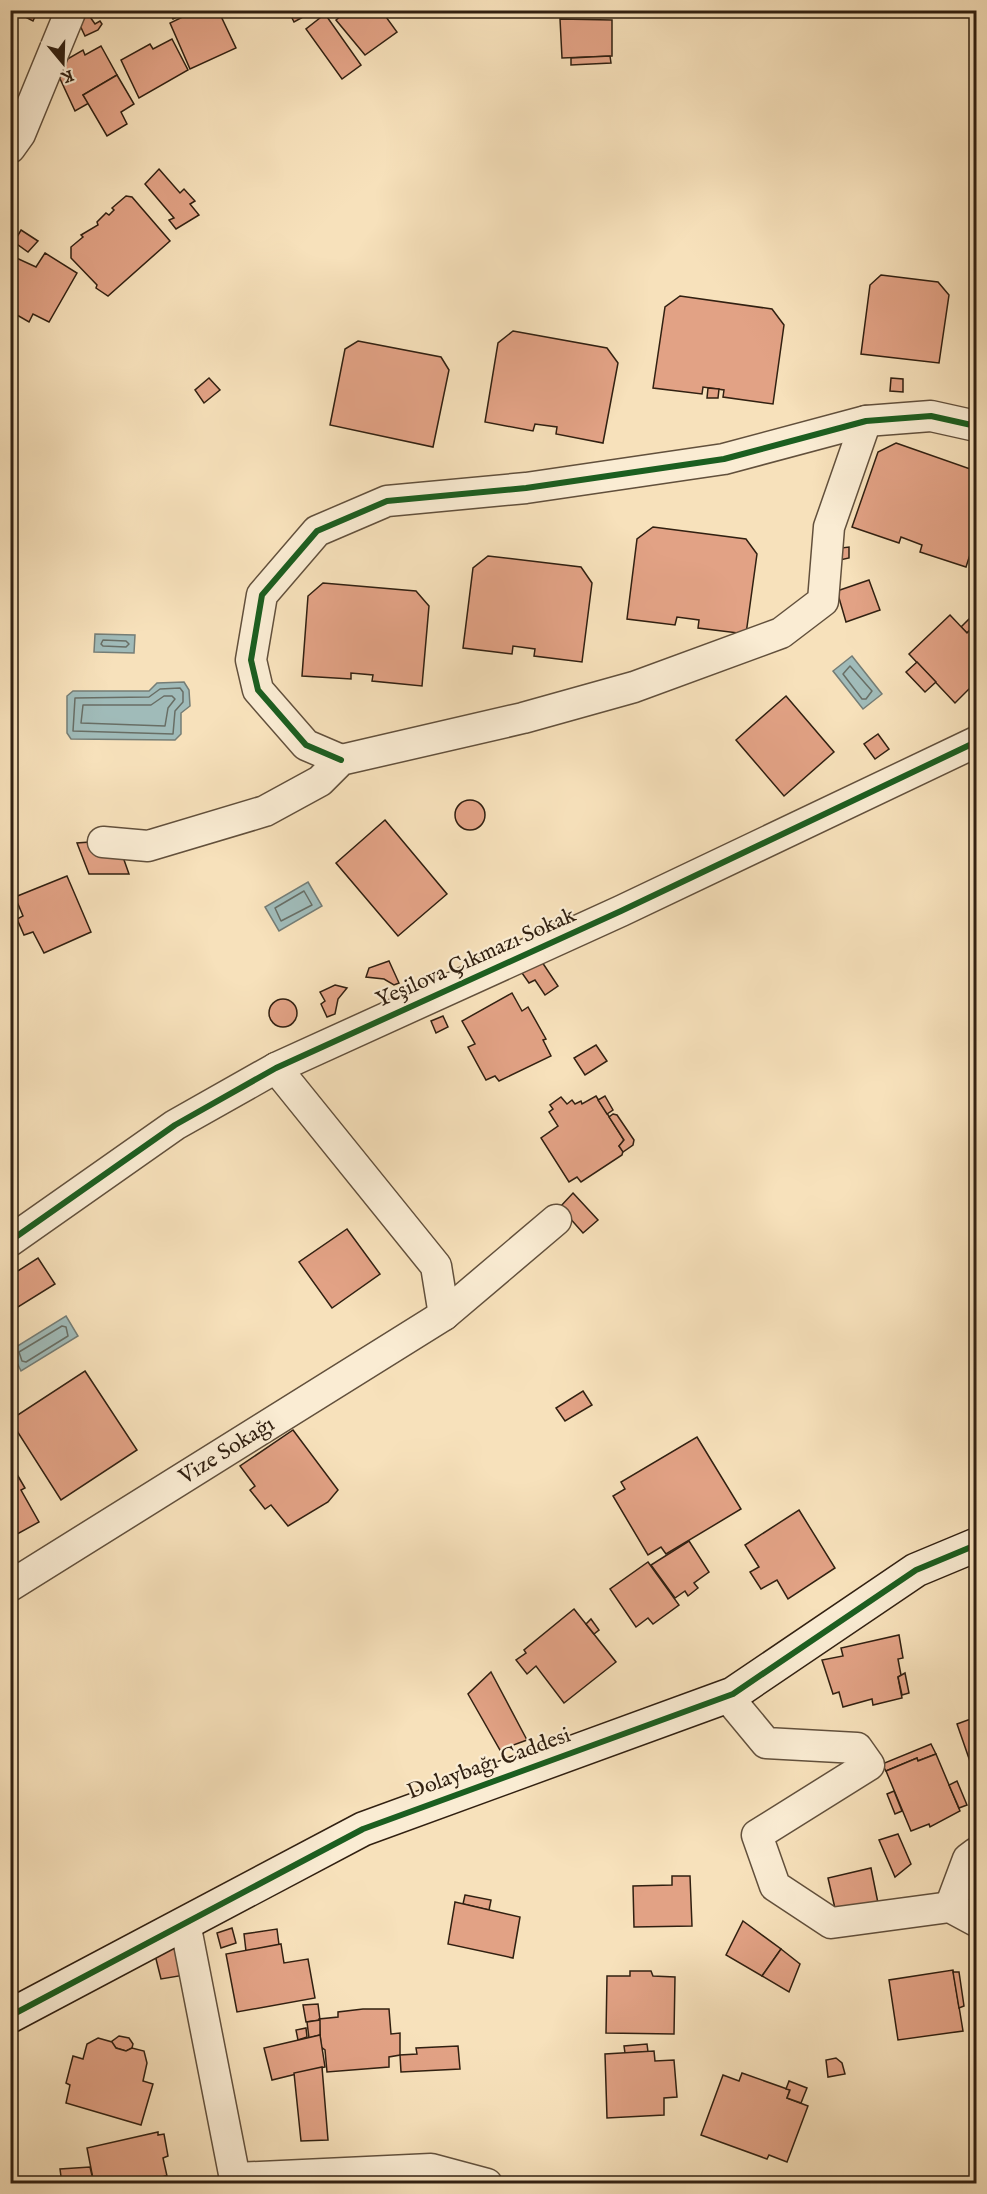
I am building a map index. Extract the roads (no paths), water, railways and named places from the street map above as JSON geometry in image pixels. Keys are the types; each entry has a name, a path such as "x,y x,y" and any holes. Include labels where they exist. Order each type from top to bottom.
{"street":[{"path":"10,148 20,134 71,10"},
{"path":"341,760 306,744 258,690 251,660 262,595 317,531 387,501 526,488 724,459 866,421 931,416 976,426"},
{"path":"103,842 148,846 265,811 320,781 341,760 523,718 634,687 781,633 824,601 829,526 866,421"},
{"name":"Yeşilova Çıkmazı Sokak","path":"10,1241 175,1125 276,1068 621,911 976,742"},
{"path":"276,1068 436,1266 444,1315"},
{"name":"Vize Sokağı","path":"10,1586 444,1315 556,1220"},
{"name":"Dolaybağı Caddesi","path":"10,2016 363,1829 727,1696 916,1570 976,1545"},
{"path":"727,1696 766,1743 857,1748 869,1765 757,1835 774,1886 831,1923 950,1907 976,1921"},
{"path":"950,1907 968,1859 976,1853"},
{"path":"185,1923 236,2181 431,2169 488,2184"}],"water":[{"path":"95,634 135,635 134,653 94,652"},
{"path":"852,656 882,694 863,709 833,671"},
{"path":"184,682 189,690 190,706 181,713 181,734 175,740 71,739 67,733 67,696 73,691 149,691 157,683"},
{"path":"308,882 322,906 279,931 265,907"},
{"path":"66,1316 78,1336 21,1371 11,1350"}]}
